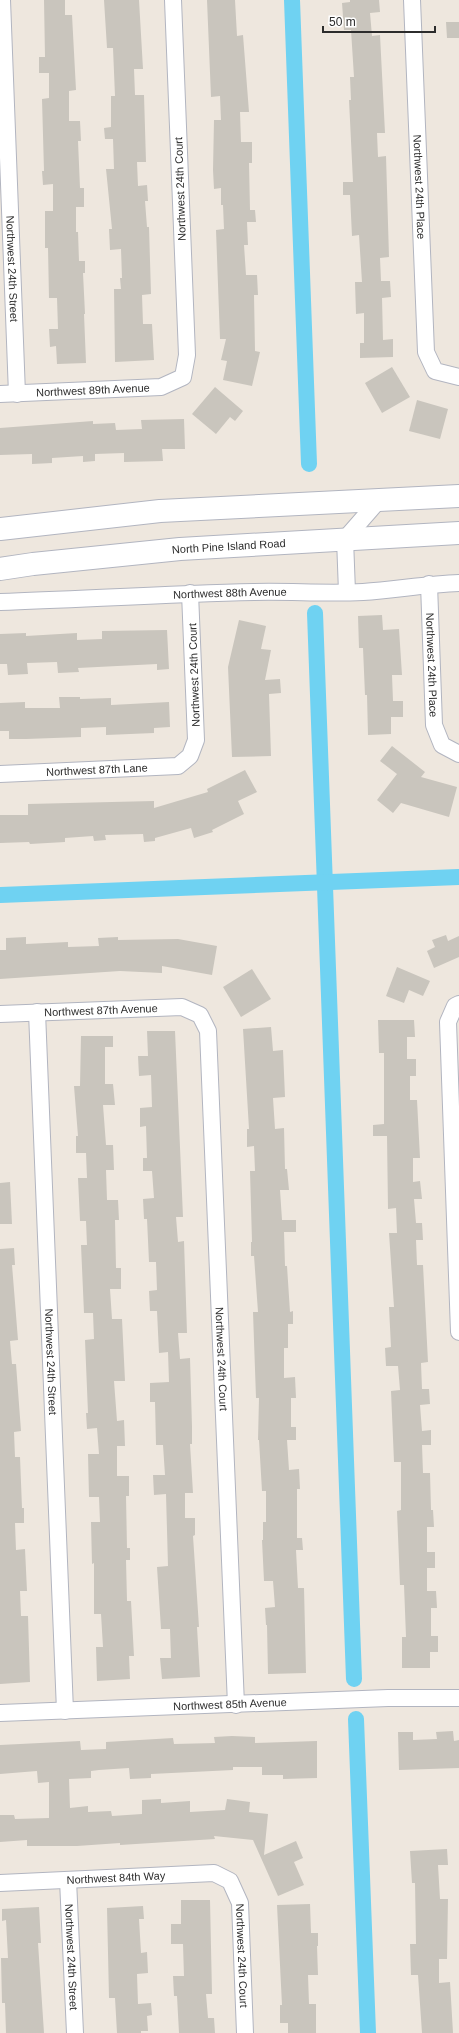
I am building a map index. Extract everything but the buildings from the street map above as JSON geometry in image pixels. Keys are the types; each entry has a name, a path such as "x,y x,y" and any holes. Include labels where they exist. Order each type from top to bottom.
{"main road":[{"path":"0,529 160,511 459,496"},
{"name":"North Pine Island Road","path":"0,569 33,564 180,549 459,533"}],"street":[{"name":"Northwest 24th Street","path":"2,0 17,394"},
{"name":"Northwest 24th Court","path":"172,0 187,355 183,377"},
{"name":"Northwest 24th Place","path":"412,0 426,352 435,371 459,377"},
{"name":"Northwest 89th Avenue","path":"0,394 161,387 183,377"},
{"path":"347,592 345,539 378,500"},
{"name":"Northwest 88th Avenue","path":"0,602 190,593 285,591 347,592 429,584 459,583"},
{"name":"Northwest 24th Place","path":"429,584 434,725 442,745 459,754"},
{"name":"Northwest 24th Court","path":"190,593 196,740 190,756"},
{"name":"Northwest 87th Lane","path":"0,774 178,766 190,756"},
{"path":"457,1005 448,1022 459,1332"},
{"name":"Northwest 87th Avenue","path":"0,1014 182,1007 200,1015"},
{"name":"Northwest 24th Street","path":"37,1012 64,1711"},
{"name":"Northwest 24th Court","path":"200,1015 208,1031 236,1705"},
{"name":"Northwest 85th Avenue","path":"0,1713 388,1698 459,1698"},
{"name":"Northwest 84th Way","path":"0,1883 214,1873 230,1881"},
{"name":"Northwest 24th Street","path":"68,1880 75,2033"},
{"name":"Northwest 24th Court","path":"230,1881 240,1903 245,2033"}],"waterway":[{"path":"292,0 309,464"},
{"path":"315,613 354,1679"},
{"path":"0,895 459,877"},
{"path":"356,1719 368,2033"}]}
